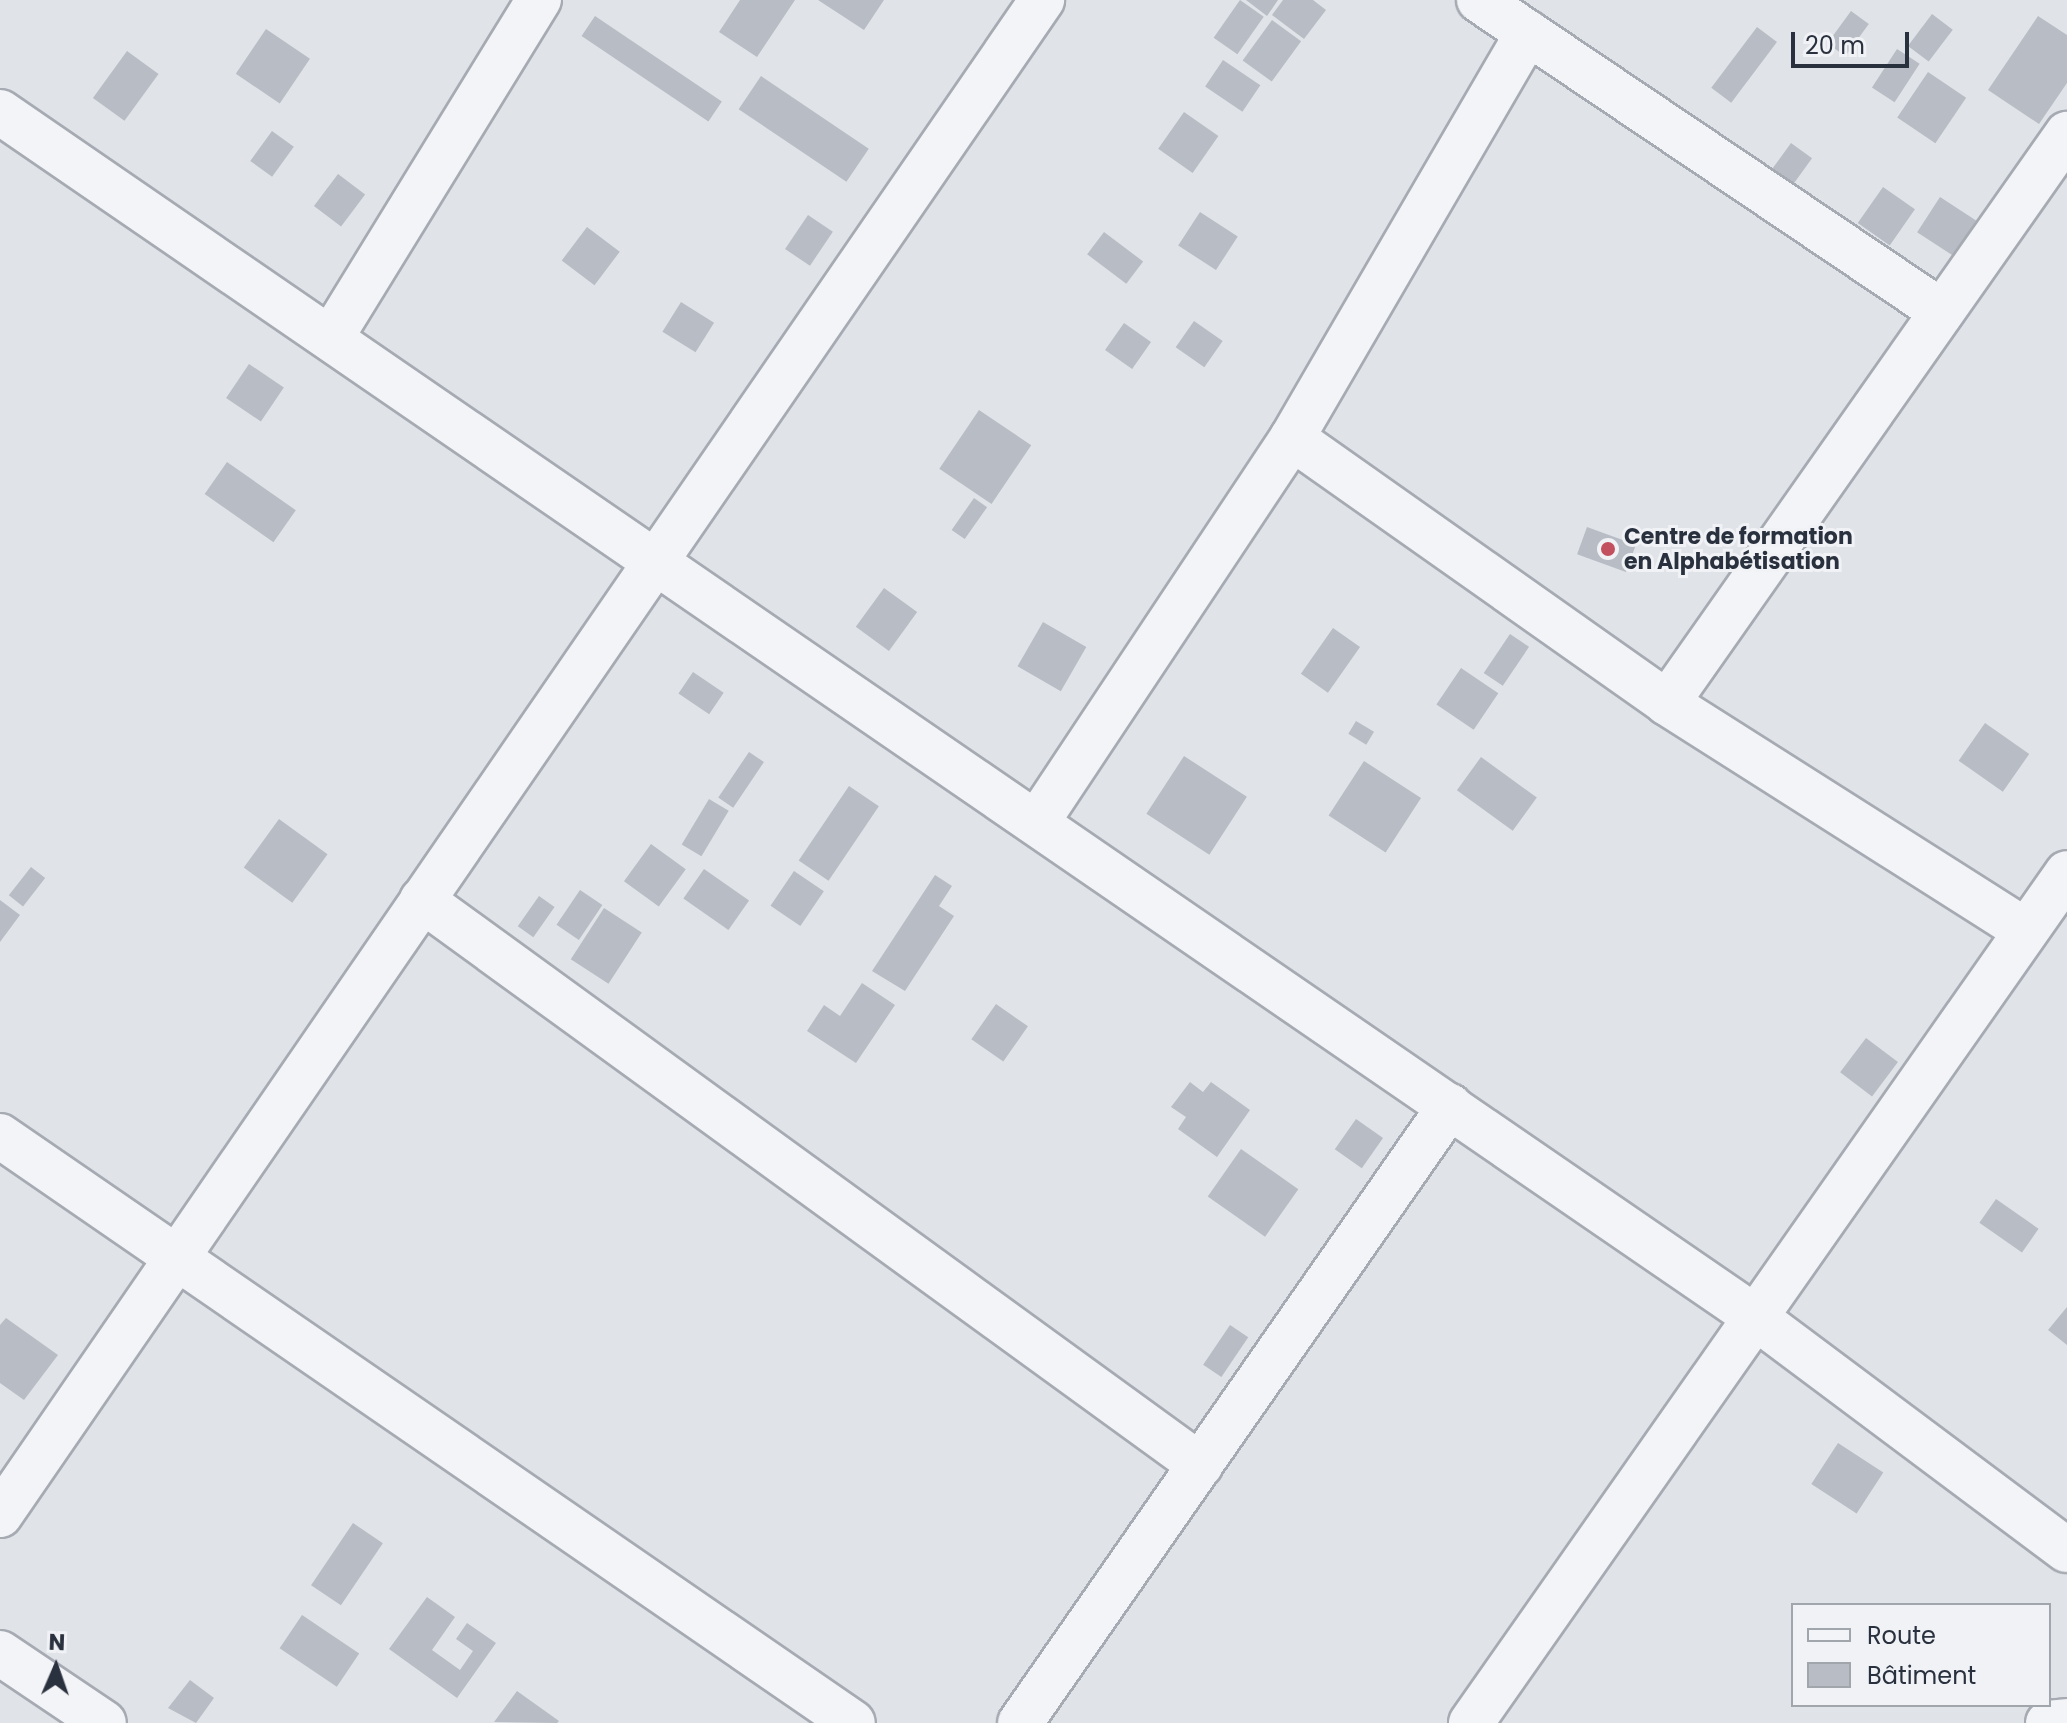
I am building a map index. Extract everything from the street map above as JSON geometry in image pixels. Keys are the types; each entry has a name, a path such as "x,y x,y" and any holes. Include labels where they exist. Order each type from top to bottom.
{"street":[{"path":"332,336 539,0"},
{"path":"0,1515 1042,0"},
{"path":"1479,0 1942,312"},
{"path":"1037,822 1292,438 1528,33"},
{"path":"0,112 332,336 1755,1317 2067,1550"},
{"path":"1667,703 2067,134"},
{"path":"1292,438 1667,703 2026,931"},
{"path":"1471,1723 2067,873"},
{"path":"422,900 1200,1465"},
{"path":"1020,1723 1450,1106"},
{"path":"0,1136 853,1723"},
{"path":"0,1653 104,1723"},
{"path":"2048,1723 2067,1721"}],"building":[{"path":"740,0 795,0 757,57 719,32"},
{"path":"818,0 884,0 864,30"},
{"path":"1240,0 1264,17 1237,54 1214,38"},
{"path":"1246,0 1278,0 1267,16"},
{"path":"1283,0 1313,0 1326,10 1304,39 1272,15"},
{"path":"1851,11 1869,24 1845,56 1827,43"},
{"path":"1932,14 1953,30 1929,62 1908,46"},
{"path":"595,16 722,102 708,121 582,36"},
{"path":"2038,16 2067,35 2067,83 2039,124 1988,90"},
{"path":"1272,20 1301,41 1272,82 1243,60"},
{"path":"1757,27 1777,42 1731,103 1711,88"},
{"path":"266,29 310,59 280,103 236,74"},
{"path":"1897,49 1920,64 1895,102 1872,88"},
{"path":"127,51 159,74 124,121 93,98"},
{"path":"1223,60 1260,85 1242,112 1205,87"},
{"path":"1928,72 1966,98 1935,143 1897,118"},
{"path":"761,76 869,149 846,182 739,109"},
{"path":"1184,112 1218,136 1193,173 1158,149"},
{"path":"272,131 294,147 272,177 250,161"},
{"path":"1791,143 1812,158 1791,187 1770,172"},
{"path":"338,174 365,194 341,226 314,206"},
{"path":"1883,187 1915,209 1890,245 1858,223"},
{"path":"1940,197 1976,220 1953,256 1917,232"},
{"path":"1200,212 1238,237 1216,270 1178,246"},
{"path":"808,215 833,232 810,266 785,249"},
{"path":"587,227 620,252 594,285 562,261"},
{"path":"1104,232 1143,261 1126,284 1087,254"},
{"path":"681,302 714,323 696,352 662,332"},
{"path":"1194,321 1223,341 1204,367 1176,347"},
{"path":"1124,323 1151,342 1132,369 1105,350"},
{"path":"249,364 284,387 261,421 226,398"},
{"path":"979,410 1031,445 992,504 939,469"},
{"path":"227,462 296,510 273,542 205,494"},
{"path":"974,498 987,507 965,539 952,530"},
{"path":"1587,527 1636,545 1626,572 1577,554"},
{"path":"884,588 917,612 889,651 856,627"},
{"path":"1043,622 1086,647 1061,691 1018,666"},
{"path":"1333,628 1360,647 1328,693 1301,674"},
{"path":"1510,634 1529,647 1503,686 1484,673"},
{"path":"1461,668 1498,693 1474,730 1436,704"},
{"path":"693,672 724,693 709,714 678,694"},
{"path":"1356,721 1374,732 1366,745 1348,734"},
{"path":"1985,723 2029,754 2003,792 1959,761"},
{"path":"749,752 764,762 733,808 718,798"},
{"path":"1184,756 1247,797 1209,855 1146,814"},
{"path":"1481,757 1537,798 1513,831 1457,790"},
{"path":"1364,761 1421,798 1386,853 1329,816"},
{"path":"849,786 879,806 829,881 799,861"},
{"path":"709,799 729,811 701,856 682,844"},
{"path":"279,819 328,854 292,903 244,868"},
{"path":"651,844 686,869 659,906 624,881"},
{"path":"31,867 45,878 23,906 9,895"},
{"path":"704,869 749,901 728,930 683,898"},
{"path":"794,871 824,891 800,926 771,906"},
{"path":"935,875 952,886 939,906 954,916 905,991 872,971"},
{"path":"580,890 602,905 579,940 557,925"},
{"path":"539,896 555,907 533,937 518,926"},
{"path":"0,900 20,915 0,942"},
{"path":"604,908 642,933 609,984 571,959"},
{"path":"862,983 895,1005 856,1063 807,1031 824,1005 840,1016"},
{"path":"996,1004 1028,1026 1003,1062 971,1039"},
{"path":"1866,1038 1898,1062 1872,1096 1840,1072"},
{"path":"1190,1082 1203,1092 1211,1082 1250,1110 1217,1157 1178,1129 1186,1117 1171,1107"},
{"path":"1356,1119 1383,1138 1362,1168 1335,1149"},
{"path":"1241,1149 1298,1189 1265,1237 1208,1197"},
{"path":"1996,1199 2039,1229 2022,1253 1979,1223"},
{"path":"2067,1307 2067,1345 2048,1330"},
{"path":"6,1318 58,1355 24,1400 0,1383 0,1325"},
{"path":"1230,1325 1248,1337 1221,1377 1203,1365"},
{"path":"1838,1443 1883,1472 1857,1514 1811,1484"},
{"path":"353,1523 383,1543 341,1605 311,1585"},
{"path":"427,1597 455,1617 432,1650 460,1670 473,1651 456,1639 467,1623 496,1643 457,1698 389,1649"},
{"path":"302,1615 359,1654 337,1687 280,1648"},
{"path":"190,1680 214,1698 196,1723 168,1708"},
{"path":"517,1691 559,1721 494,1722"}],"place":[{"name":"Centre de formation en Alphabétisation","path":"1608,549"}]}
